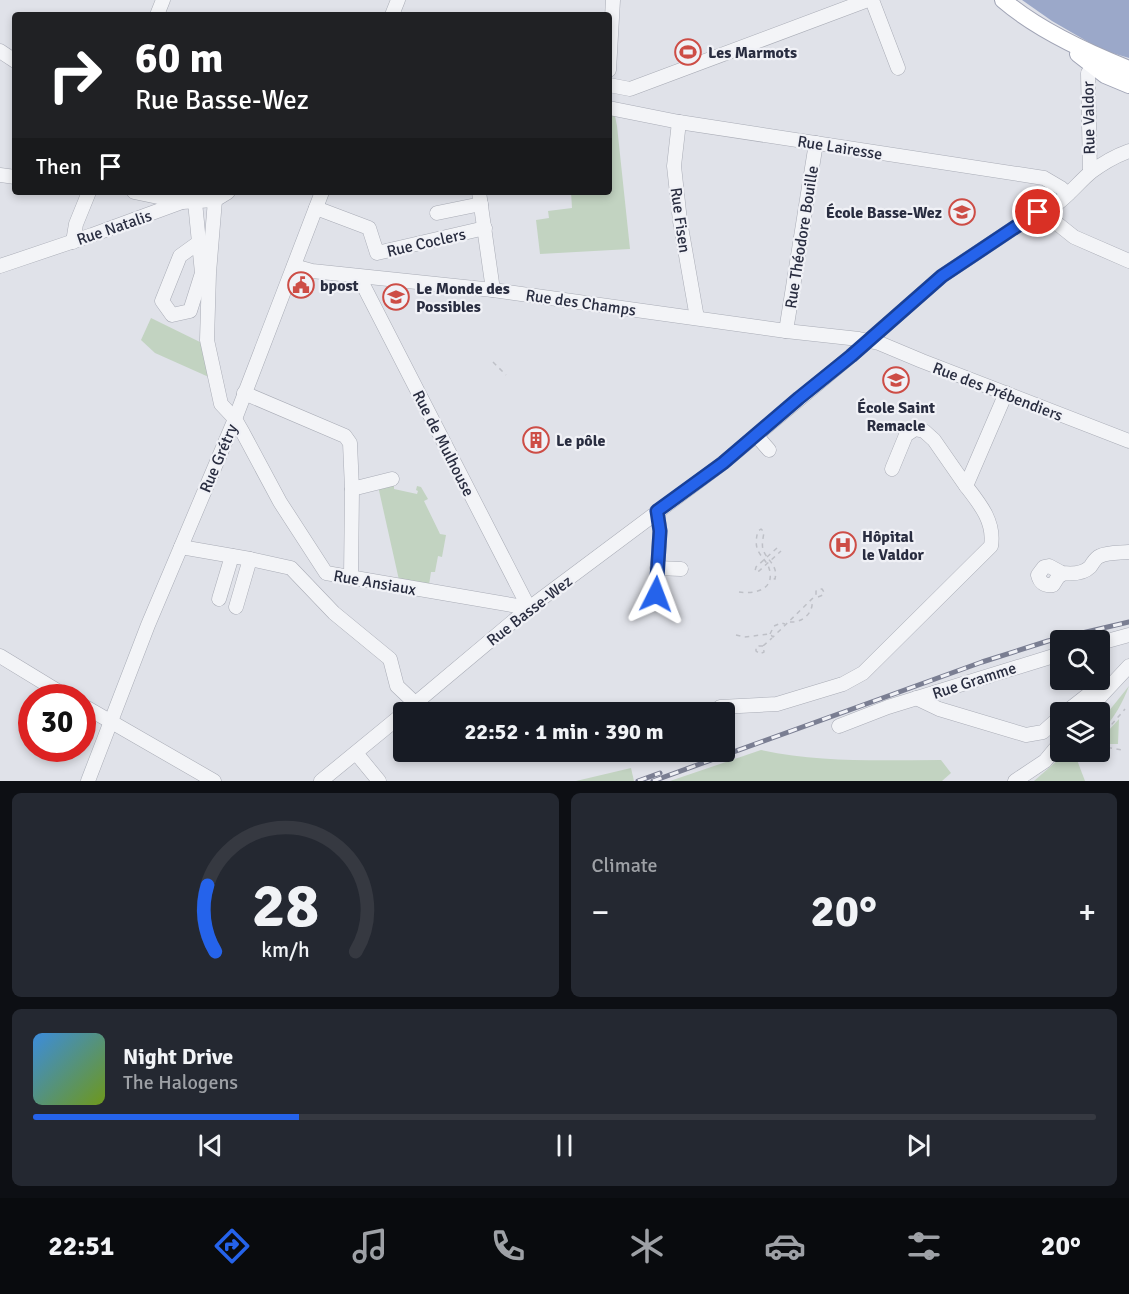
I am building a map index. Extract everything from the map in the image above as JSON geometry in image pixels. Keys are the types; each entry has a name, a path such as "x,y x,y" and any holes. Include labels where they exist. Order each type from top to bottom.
{"main road":[{"path":"1003,0 1019,13 1052,33 1129,69"},
{"path":"1052,33 1106,75 1129,85"}],"street":[{"path":"599,0 613,2 612,19"},
{"path":"612,86 630,89 870,0 898,68"},
{"name":"Rue Valdor","path":"1090,172 1088,73 1094,66"},
{"name":"Rue Lairesse","path":"612,109 679,122 1044,178 1068,195"},
{"name":"Rue Fisen","path":"679,122 674,166 680,221 697,318"},
{"name":"Rue Théodore Bouille","path":"786,332 816,143"},
{"name":"Rue Basse-Wez","path":"417,702 529,608 723,463 942,276 1038,212 1045,212 1068,195 1090,172 1113,157 1129,151"},
{"path":"73,242 76,224 88,195"},
{"path":"150,195 189,202 198,243 202,273 190,311 172,315 162,301 180,256 198,243"},
{"name":"Rue Natalis","path":"0,266 189,202 214,200 223,195"},
{"name":"Rue Grétry","path":"88,781 146,631 235,419 321,195"},
{"path":"436,213 480,198 494,290"},
{"name":"Rue Ansiaux","path":"214,200 207,340 221,404 235,419 280,502 326,573 529,608"},
{"name":"Rue Coclers","path":"316,208 369,228 377,253 485,228"},
{"path":"1045,212 1074,237 1129,261"},
{"name":"Rue des Champs","path":"294,266 312,271 494,290 786,332 868,340"},
{"name":"Rue de Mulhouse","path":"359,277 529,608"},
{"name":"Rue des Prébendiers","path":"868,340 1129,441"},
{"path":"244,393 345,436 350,443 351,578"},
{"path":"966,486 1006,393"},
{"path":"735,706 777,705 843,684 863,673 991,546 992,536 983,508 934,441 924,431 915,429 906,435 892,469"},
{"path":"756,435 769,450"},
{"path":"352,489 392,479"},
{"path":"656,594 660,531 657,511"},
{"path":"181,547 291,568 350,625 384,650"},
{"path":"1064,573 1085,571 1096,557 1101,555 1129,552"},
{"path":"219,599 232,556"},
{"path":"236,608 250,559"},
{"path":"657,568 681,569"},
{"path":"311,586 326,573"},
{"path":"311,586 341,620 390,659 397,686 404,702"},
{"path":"1110,640 1129,635"},
{"path":"0,656 46,684"},
{"name":"Rue Gramme","path":"838,726 888,707 1050,657"},
{"path":"1095,702 1129,666"},
{"path":"1079,702 1089,694 1101,695"},
{"path":"916,698 939,709 1026,735 1043,732 1050,726"},
{"path":"96,713 214,781"},
{"name":"Rue Basse-Wez","path":"326,780 393,722"},
{"path":"356,753 379,781"},
{"path":"1015,781 1050,754"}],"path":[{"path":"493,362 506,375"},
{"path":"739,592 755,593 766,585 770,578 767,564 757,549 758,531 761,529 764,532 763,549 774,566 776,577 775,579 770,578"},
{"path":"777,548 756,567 755,571 759,571 781,551"},
{"path":"764,646 816,595"},
{"path":"770,634 774,626 781,622 794,623 805,618 812,611 812,599"},
{"path":"736,635 744,637 770,634"},
{"path":"770,634 773,637"},
{"path":"1110,726 1125,708"},
{"path":"1110,748 1122,750"}],"green space":[{"path":"612,116 615,116 630,249 540,254 536,220 549,218 548,211 572,208 571,195 612,195"},
{"path":"151,318 204,344 211,378 155,353 141,340"},
{"path":"394,483 394,489 417,494 417,486 421,487 428,499 424,501 440,534 446,535 442,557 438,556 435,572 431,572 429,585 399,580 378,486"},
{"path":"1129,686 1110,721 1110,710"},
{"path":"1119,719 1118,744 1110,744 1110,729"},
{"path":"761,750 828,759 941,760 951,773 942,781 670,781 726,762 735,762 735,759"},
{"path":"1056,762 1078,762 1085,781 1034,781"},
{"path":"631,768 634,781 576,781"}],"water":[{"path":"1022,0 1129,0 1129,58 1102,50 1052,21"}],"railway":[{"path":"653,781 982,662 1048,641 1129,622"},
{"path":"638,781 660,773"}],"place":[{"name":"Les Marmots","path":"688,52"},
{"name":"École Basse-Wez","path":"962,212"},
{"name":"bpost","path":"301,285"},
{"name":"Le Monde des Possibles","path":"396,297"},
{"name":"École Saint Remacle","path":"896,380"},
{"name":"Le pôle","path":"536,440"},
{"name":"Hôpital le Valdor","path":"843,545"}],"route":[{"path":"656,594 660,531 657,511 723,463 942,276 1038,212"}]}
